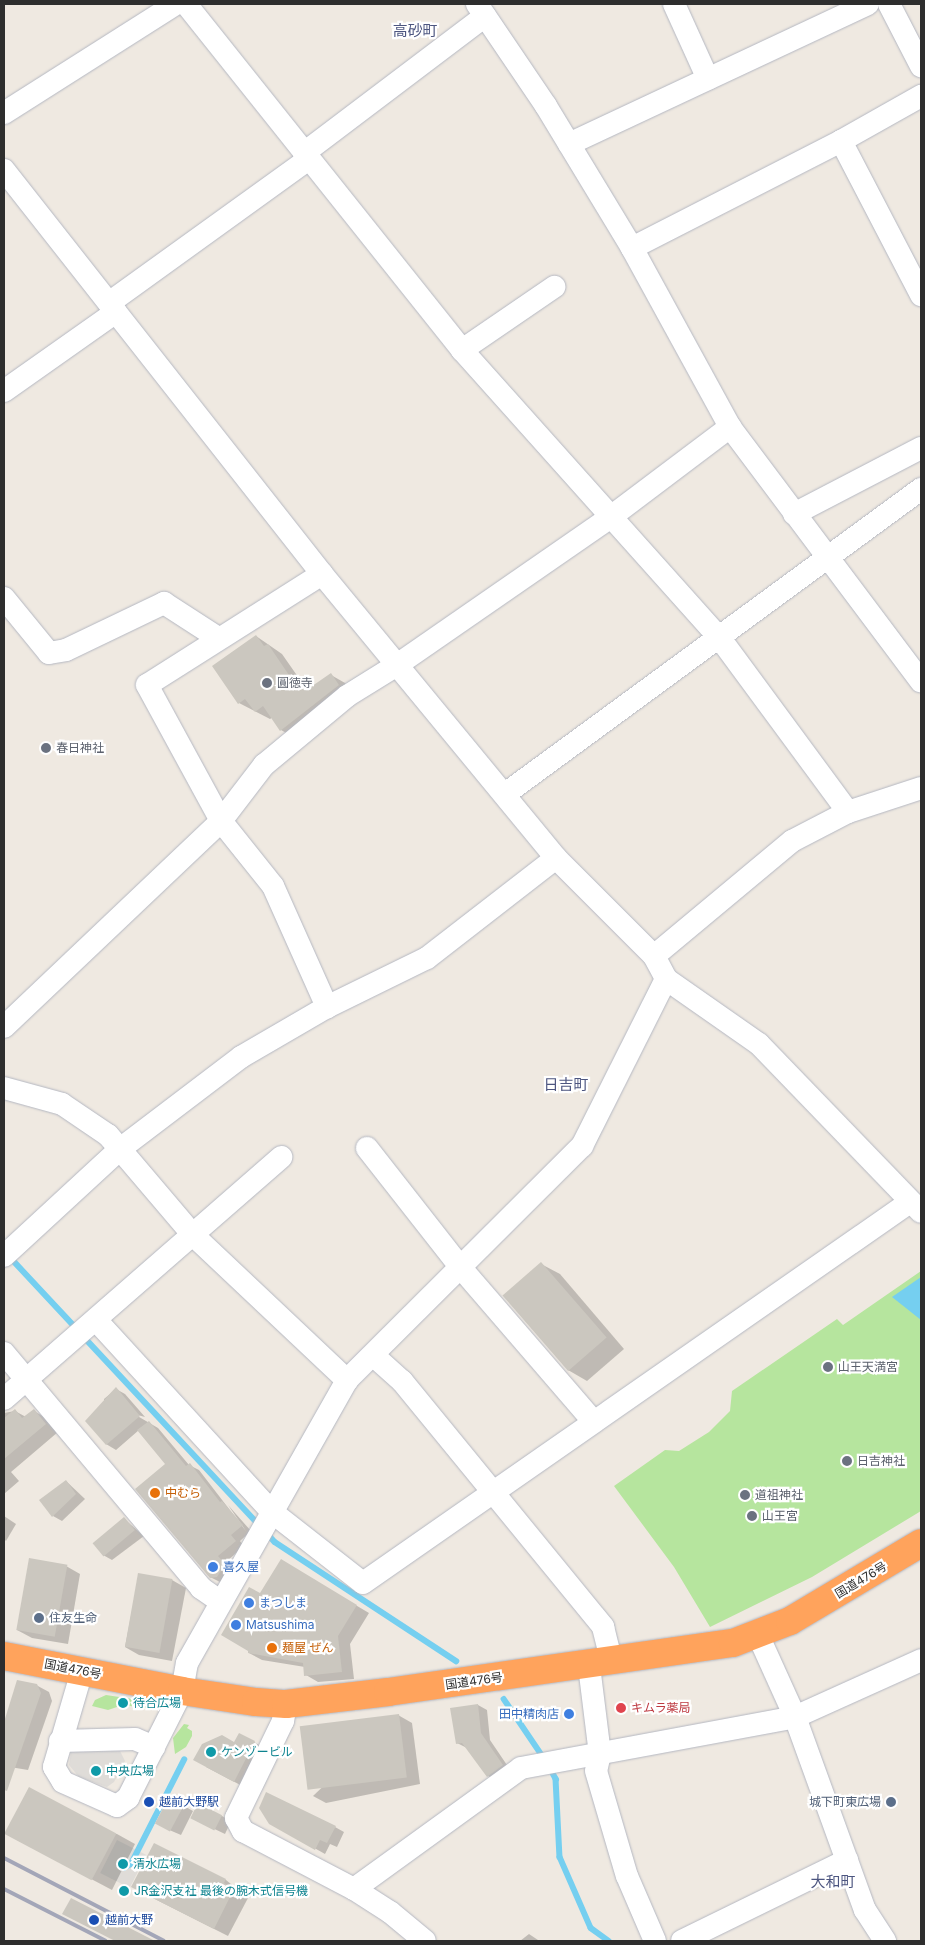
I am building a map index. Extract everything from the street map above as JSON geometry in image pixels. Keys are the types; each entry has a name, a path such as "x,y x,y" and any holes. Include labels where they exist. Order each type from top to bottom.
{"highway":[{"name":"国道476号","path":"4,1656 182,1691 286,1704 601,1664 710,1648 758,1635 856,1584 921,1543"}],"street":[{"path":"4,113 176,4"},
{"path":"186,4 462,350 719,638 848,812"},
{"path":"674,4 708,79"},
{"path":"569,144 868,4"},
{"path":"889,4 921,66"},
{"path":"4,391 307,156 481,10 569,144 632,248 730,427 921,681"},
{"path":"632,248 841,141 921,96"},
{"path":"841,141 918,281"},
{"path":"4,170 322,574 396,665 506,794 556,858 654,956 666,979 758,1044 916,1207 593,1421 494,1494 363,1583 266,1523 96,1320"},
{"path":"462,350 554,286"},
{"path":"4,1027 221,822 264,765 347,696 396,665 612,516 730,427"},
{"path":"794,514 921,448"},
{"path":"506,794 921,490"},
{"path":"322,574 218,638 147,685 221,822 273,886 327,1007"},
{"path":"5,601 49,653 66,650 164,603 218,638"},
{"path":"654,956 792,841 848,812 921,788"},
{"path":"4,1256 120,1149 241,1057 327,1007 427,958 556,858"},
{"path":"82,1671 54,1766 63,1782 113,1807 125,1802 182,1691 187,1663 347,1380 374,1356 582,1146 666,979"},
{"path":"4,1088 62,1104 108,1135 193,1236 347,1380"},
{"path":"367,1148 461,1268 593,1421"},
{"path":"4,1399 193,1236 281,1157"},
{"path":"4,1353 201,1588 221,1602"},
{"path":"374,1356 402,1381 603,1627 600,1754 596,1771 627,1876 655,1941"},
{"path":"758,1635 795,1717 865,1910 885,1941"},
{"path":"354,1888 521,1768 795,1717 921,1660"},
{"path":"286,1704 283,1721 236,1818 243,1831 354,1888 390,1912 425,1941"},
{"path":"60,1741 135,1739 154,1746"},
{"path":"682,1941 847,1860"}],"green space":[{"path":"921,1271 921,1511 812,1577 710,1627 674,1567 614,1486 665,1450 679,1451 709,1432 730,1411 732,1391 837,1319 843,1325"},
{"name":"待合広場","path":"106,1695 153,1702 159,1710 123,1705 108,1710 92,1706 95,1700"},
{"path":"184,1724 189,1725 187,1728 192,1731 192,1736 186,1747 175,1754 173,1738"}],"shaded area":[{"name":"中央広場","path":"120,1751 125,1761 114,1782 107,1787 79,1777 69,1765 71,1752"},
{"name":"清水広場","path":"117,1840 146,1855 130,1888 100,1873"}],"water":[{"path":"921,1277 921,1320 892,1297"}],"building":[{"path":"256,635 264,646 268,644 293,681 297,679 305,691 331,673 339,685 280,731 263,706 255,712 245,699 238,704 212,666"},
{"path":"541,1262 607,1337 568,1371 503,1295"},
{"path":"116,1387 140,1416 106,1445 85,1421"},
{"path":"15,1409 22,1418 34,1409 46,1424 4,1459 4,1418"},
{"path":"149,1421 186,1466 190,1463 220,1502 222,1501 243,1525 231,1535 236,1541 218,1556 225,1564 217,1577 210,1578 135,1489 165,1464 137,1430"},
{"path":"66,1480 76,1494 52,1517 39,1500"},
{"path":"124,1517 135,1530 104,1556 93,1543"},
{"path":"29,1558 67,1565 55,1637 16,1630"},
{"path":"281,1559 357,1605 338,1636 342,1672 304,1676 303,1663 248,1653 248,1651 221,1635 249,1587 260,1593"},
{"path":"138,1573 172,1579 159,1653 125,1647"},
{"path":"17,1680 37,1684 41,1693 7,1791 4,1790 4,1722"},
{"path":"478,1704 481,1733 503,1765 487,1777 462,1743 456,1744 450,1708"},
{"path":"399,1714 407,1778 308,1790 300,1726"},
{"path":"239,1733 255,1741 234,1782 193,1760 202,1744 222,1735 234,1742"},
{"path":"29,1787 116,1833 92,1880 4,1834"},
{"path":"266,1792 336,1826 327,1843 320,1840 315,1850 269,1824 259,1808"},
{"path":"169,1797 184,1805 170,1831 155,1823"},
{"path":"198,1803 222,1815 214,1830 190,1818"},
{"path":"154,1843 226,1879 224,1883 234,1889 214,1929 131,1887"},
{"path":"71,1898 155,1941 115,1941 62,1914"}],"waterway":[{"path":"9,1256 78,1330"},
{"path":"84,1337 260,1526"},
{"path":"266,1532 275,1542 456,1661"},
{"path":"504,1699 544,1758"},
{"path":"124,1868 131,1864 184,1760"},
{"path":"550,1768 556,1779 560,1857 591,1928 609,1941"}],"railway":[{"path":"4,1858 164,1941"},
{"path":"4,1889 106,1941"}],"place":[{"name":"圓徳寺","path":"267,683"},
{"name":"春日神社","path":"46,748"},
{"name":"山王天満宮","path":"828,1367"},
{"name":"日吉神社","path":"847,1461"},
{"name":"中むら","path":"155,1493"},
{"name":"道祖神社","path":"745,1495"},
{"name":"山王宮","path":"752,1516"},
{"name":"喜久屋","path":"213,1567"},
{"name":"まつしま","path":"249,1603"},
{"name":"住友生命","path":"39,1618"},
{"name":"Matsushima","path":"236,1625"},
{"name":"麺屋 ぜん","path":"272,1648"},
{"name":"待合広場","path":"123,1703"},
{"name":"キムラ薬局","path":"621,1708"},
{"name":"田中精肉店","path":"569,1714"},
{"name":"ケンゾービル","path":"211,1752"},
{"name":"中央広場","path":"96,1771"},
{"name":"越前大野駅","path":"149,1802"},
{"name":"城下町東広場","path":"891,1802"},
{"name":"清水広場","path":"123,1864"},
{"name":"JR金沢支社 最後の腕木式信号機","path":"124,1891"},
{"name":"越前大野","path":"94,1920"}],"district":[{"name":"高砂町","path":"415,31"},
{"name":"日吉町","path":"566,1085"},
{"name":"大和町","path":"833,1882"}]}
